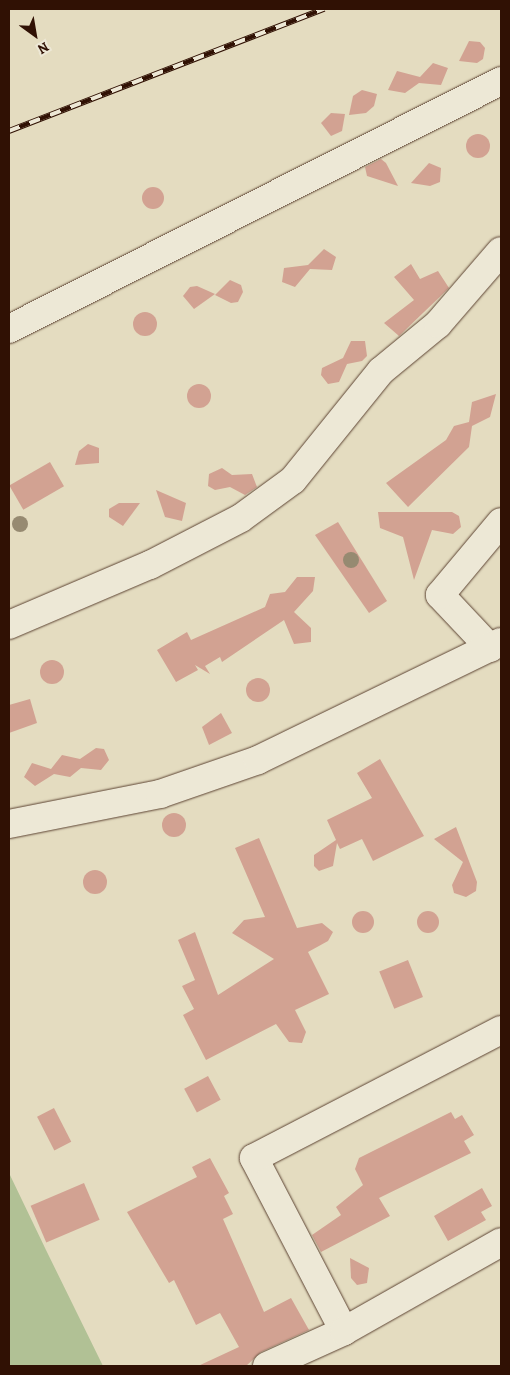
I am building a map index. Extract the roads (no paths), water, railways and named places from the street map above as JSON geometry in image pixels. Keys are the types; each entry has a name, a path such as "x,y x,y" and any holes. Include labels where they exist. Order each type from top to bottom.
{"street":[{"path":"9,329 501,81"},
{"path":"9,625 150,565 240,518 293,480 381,371 438,324 501,251"},
{"path":"9,824 160,794 258,760 495,645 440,595 501,522"},
{"path":"344,1331 254,1158 501,1030"},
{"path":"268,1366 344,1331 501,1242"}],"railway":[{"path":"9,131 324,9"}]}
